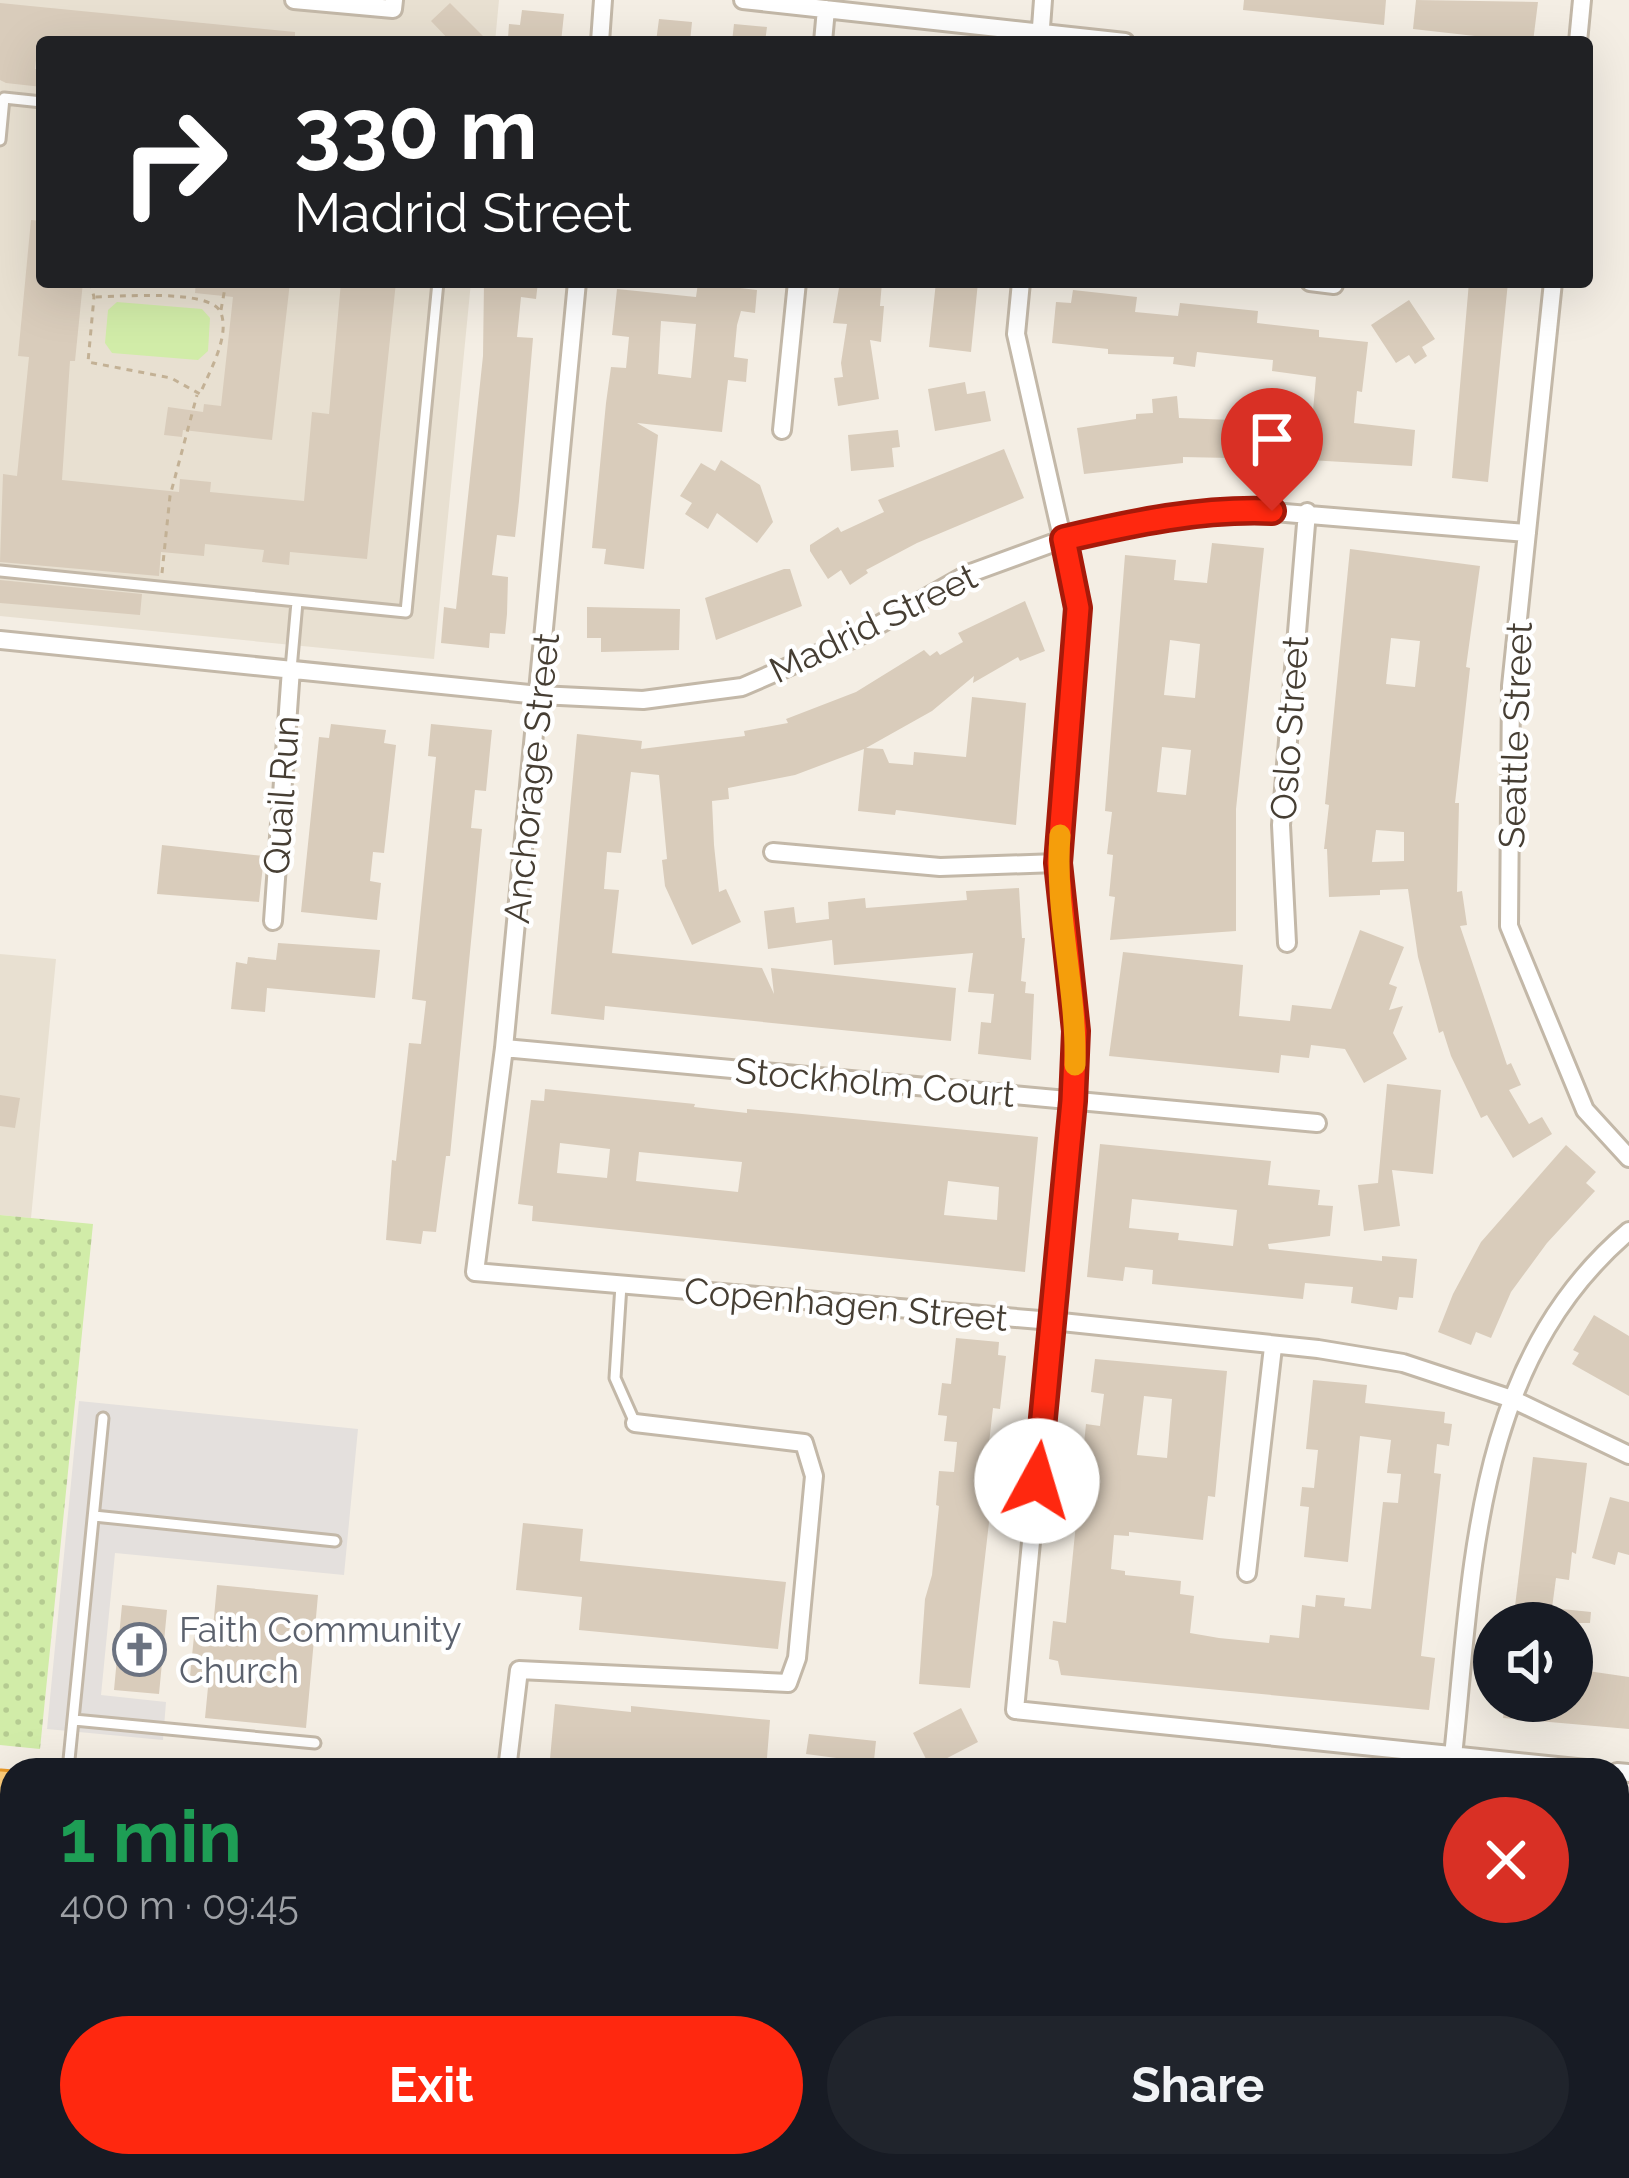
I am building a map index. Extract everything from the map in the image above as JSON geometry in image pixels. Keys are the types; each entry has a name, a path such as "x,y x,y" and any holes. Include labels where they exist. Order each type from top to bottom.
{"street":[{"path":"294,0 393,5"},
{"path":"600,36 603,0"},
{"path":"743,0 1033,36"},
{"path":"1041,36 1043,0"},
{"path":"1579,36 1582,0"},
{"path":"824,36 826,10"},
{"name":"Anchorage Street","path":"475,1272 504,1048 577,288"},
{"path":"782,430 796,288"},
{"path":"1020,288 1016,334 1078,608 1058,863 1076,1031 1073,1101 1015,1710 1474,1758"},
{"name":"Seattle Street","path":"1552,288 1511,686 1509,926 1585,1110 1629,1158"},
{"name":"Madrid Street","path":"0,640 539,695 643,700 742,687 857,638 968,574 1064,539 1132,523 1237,509 1528,533"},
{"name":"Oslo Street","path":"1287,944 1281,825 1307,512"},
{"name":"Quail Run","path":"272,921 291,669"},
{"path":"773,852 940,866 1058,863"},
{"name":"Stockholm Court","path":"504,1048 1317,1124"},
{"path":"1454,1756 1486,1476 1512,1399 1544,1332 1592,1262 1629,1231"},
{"name":"Copenhagen Street","path":"475,1272 1052,1322 1403,1363 1512,1399 1629,1454"},
{"path":"1247,1574 1274,1347"},
{"path":"508,1758 519,1670 788,1683 797,1658 814,1476 804,1443 634,1423"}],"lane":[{"path":"0,140 4,98 36,101"},
{"path":"0,571 406,612 437,288"},
{"path":"291,669 298,602"},
{"path":"621,1285 614,1378 634,1423"},
{"path":"69,1758 104,1418"},
{"path":"94,1516 335,1541"},
{"path":"74,1720 315,1743"}],"path":[{"path":"92,288 88,362 171,378 198,393"},
{"path":"161,588 170,496 198,393 218,352 225,288"},
{"path":"94,298 194,297 220,311"}],"shaded area":[{"path":"0,0 499,0 496,36 36,36 36,288 470,288 434,659 0,616"},
{"path":"0,954 56,959 31,1218 0,1215"},
{"path":"79,1401 358,1429 344,1575 115,1553 101,1695 166,1702 163,1740 47,1729"}],"green space":[{"path":"117,302 202,309 210,318 208,351 198,360 112,353 105,343 108,310"},
{"path":"0,1215 93,1224 40,1749 0,1745"}],"building":[{"path":"1244,0 1386,0 1384,25 1243,10"},
{"path":"1416,0 1538,2 1534,36 1413,29"},
{"path":"0,3 295,32 295,36 36,36 36,86 0,80"},
{"path":"450,3 483,36 445,36 431,21"},
{"path":"522,10 564,14 562,36 508,36 509,24 520,25"},
{"path":"659,19 692,22 691,36 657,36"},
{"path":"734,24 767,27 766,36 733,36"},
{"path":"31,220 36,220 36,288 82,288 75,361 70,361 62,480 179,492 180,479 211,482 210,492 304,501 312,412 329,414 340,288 395,288 367,559 290,552 289,565 262,562 264,550 205,544 204,556 161,552 159,576 0,562 3,474 17,476 29,357 18,356"},
{"path":"195,288 289,288 272,440 183,430 182,437 164,435 168,407 203,412 204,404 221,406 233,297 195,293"},
{"path":"484,288 537,288 536,299 521,297 517,337 533,338 519,501 515,537 497,535 492,575 508,577 507,614 505,634 490,633 489,648 441,643 444,607 456,609 483,356"},
{"path":"697,288 757,290 755,313 741,311 737,325 734,357 748,359 746,382 728,380 722,432 637,423 658,435 644,569 604,564 606,549 592,548 611,367 626,368 629,337 612,335 617,289 696,297","holes":["661,321 696,324 691,378 658,374"]},
{"path":"839,288 882,288 881,342 870,340 879,399 838,406 834,378 843,377 847,324 833,323"},
{"path":"935,288 977,288 971,352 929,347"},
{"path":"1468,288 1507,288 1488,482 1452,478"},
{"path":"1073,290 1137,297 1135,312 1178,316 1180,303 1258,311 1257,323 1368,342 1354,423 1415,430 1412,466 1258,457 1262,417 1312,422 1316,377 1272,371 1273,360 1197,352 1195,367 1173,364 1174,357 1108,354 1108,349 1052,343 1056,302 1071,303"},
{"path":"1409,300 1435,339 1422,347 1427,356 1415,364 1409,355 1396,363 1371,325"},
{"path":"965,382 967,394 985,391 991,421 935,431 928,389"},
{"path":"1177,396 1179,418 1232,420 1231,458 1183,457 1183,463 1084,474 1077,428 1136,419 1136,414 1153,413 1152,399"},
{"path":"898,430 900,447 892,448 894,467 851,471 848,435"},
{"path":"1004,449 1024,498 917,543 866,570 850,585 841,570 828,579 810,551 810,545 838,527 841,532 884,512 878,500"},
{"path":"721,460 760,485 773,522 757,543 717,513 708,529 685,514 692,503 680,496 701,463 715,471"},
{"path":"1212,543 1264,548 1236,809 1236,931 1110,940 1115,897 1109,896 1113,855 1107,854 1112,812 1105,811 1125,555 1176,560 1174,580 1207,583","holes":["1170,640 1200,644 1195,698 1164,695","1162,747 1191,750 1186,795 1157,792"]},
{"path":"1350,549 1480,566 1455,803 1459,803 1457,892 1462,891 1467,925 1460,926 1507,1065 1511,1063 1521,1085 1509,1090 1529,1124 1542,1117 1552,1134 1513,1158 1487,1115 1481,1118 1443,1031 1439,1033 1418,957 1408,889 1329,897 1324,849 1329,805 1325,804","holes":["1391,638 1420,641 1415,687 1386,684","1376,830 1404,832 1404,861 1372,862"]},
{"path":"790,569 802,606 716,640 705,598"},
{"path":"0,580 142,594 140,615 0,603"},
{"path":"1025,601 1045,651 1020,661 1018,657 973,683 974,676 932,711 866,748 883,749 889,763 913,765 914,752 966,757 972,697 1026,703 1016,825 896,810 895,815 858,811 864,749 795,775 728,788 729,799 712,801 714,845 719,892 726,889 741,922 692,945 665,886 659,775 631,772 621,853 607,852 604,889 619,890 612,953 762,968 774,994 771,968 956,988 951,1041 605,1006 604,1020 551,1014 577,734 642,741 641,749 745,736 744,731 788,723 786,719 856,692 924,650 930,656 937,651 940,655 963,642 958,633"},
{"path":"587,607 680,609 679,650 601,652 601,638 587,638"},
{"path":"331,724 386,730 384,743 396,745 384,853 373,852 370,881 381,883 377,920 301,912 319,737 329,738"},
{"path":"431,724 492,730 486,791 475,790 471,828 482,829 450,1156 446,1156 436,1232 423,1231 421,1244 386,1240 409,1043 421,1044 426,1001 412,999 436,757 428,756"},
{"path":"162,845 264,856 259,902 157,894"},
{"path":"1019,888 1025,938 1021,981 1026,982 1025,993 1034,994 1031,1060 978,1054 981,1022 991,1023 994,994 968,992 973,953 834,965 832,940 768,949 764,911 794,907 796,923 829,919 828,902 865,898 866,908 967,900 966,891"},
{"path":"1360,930 1404,947 1389,984 1397,987 1389,1010 1403,1006 1393,1033 1407,1059 1364,1083 1345,1049 1311,1045 1309,1058 1281,1055 1279,1073 1109,1056 1123,952 1243,965 1239,1016 1290,1021 1292,1005 1331,1009"},
{"path":"278,943 380,950 375,998 267,988 265,1012 231,1009 236,962 247,964 248,957 276,960"},
{"path":"1387,1084 1441,1090 1433,1174 1392,1170 1400,1226 1364,1231 1358,1185 1378,1183"},
{"path":"545,1089 747,1113 747,1109 1038,1137 1025,1272 532,1221 533,1206 518,1204 531,1100 544,1101","holes":["560,1143 610,1149 607,1178 557,1173","639,1152 742,1162 738,1192 636,1181","948,1181 999,1187 997,1220 944,1215"]},
{"path":"0,1095 20,1098 15,1128 0,1126"},
{"path":"1100,1144 1271,1161 1268,1185 1320,1190 1318,1205 1333,1206 1330,1236 1268,1244 1269,1249 1382,1261 1382,1256 1417,1259 1413,1298 1399,1297 1397,1310 1351,1303 1353,1287 1305,1283 1303,1299 1152,1284 1153,1270 1125,1267 1123,1281 1087,1277","holes":["1132,1199 1237,1210 1233,1246 1178,1240 1179,1233 1129,1228"]},
{"path":"1566,1145 1596,1172 1586,1183 1595,1191 1547,1243 1511,1292 1491,1338 1476,1332 1471,1345 1438,1332 1481,1242"},
{"path":"1594,1315 1629,1336 1629,1396 1572,1364 1579,1353 1573,1350"},
{"path":"956,1338 999,1342 998,1355 1006,1356 1000,1409 993,1408 989,1443 998,1444 970,1688 919,1684 939,1471 954,1472 957,1442 944,1441 947,1416 938,1415 942,1383 951,1384"},
{"path":"1095,1359 1227,1371 1215,1497 1208,1496 1203,1540 1129,1532 1129,1536 1114,1535 1111,1569 1181,1581 1180,1594 1194,1596 1190,1633 1269,1643 1270,1635 1299,1638 1302,1605 1315,1607 1316,1595 1345,1598 1344,1606 1371,1609 1383,1502 1398,1503 1401,1474 1387,1473 1391,1440 1360,1436 1348,1562 1304,1557 1309,1507 1300,1506 1302,1487 1314,1488 1318,1450 1306,1449 1313,1380 1367,1385 1365,1403 1445,1412 1444,1423 1452,1424 1449,1446 1437,1444 1434,1473 1441,1474 1421,1656 1435,1658 1429,1710 1061,1675 1058,1661 1049,1659 1053,1621 1066,1623 1086,1424 1100,1426 1104,1394 1091,1392","holes":["1144,1396 1172,1399 1167,1458 1137,1455"]},
{"path":"1533,1457 1587,1463 1569,1580 1556,1578 1553,1602 1516,1602"},
{"path":"1610,1497 1629,1502 1629,1555 1618,1552 1615,1565 1592,1558"},
{"path":"523,1523 583,1529 580,1561 786,1582 778,1649 579,1630 582,1597 516,1590"},
{"path":"217,1585 318,1595 306,1728 205,1718 209,1677 190,1676 195,1626 213,1628"},
{"name":"Faith Community Church","path":"122,1605 167,1610 159,1694 114,1690"},
{"path":"1593,1672 1629,1677 1629,1729 1549,1722 1593,1722"},
{"path":"555,1704 631,1712 631,1706 770,1720 767,1758 550,1758"},
{"path":"961,1708 978,1742 947,1758 926,1758 913,1733"},
{"path":"809,1734 876,1741 874,1758 806,1754"}],"slow traffic":[{"path":"1060,835 1058,863 1076,1031 1075,1065"}],"place":[{"name":"Faith Community Church","path":"140,1650"}],"route":[{"path":"1037,1481 1076,1031 1058,863 1078,608 1064,539 1132,523 1237,509 1272,511"}]}
